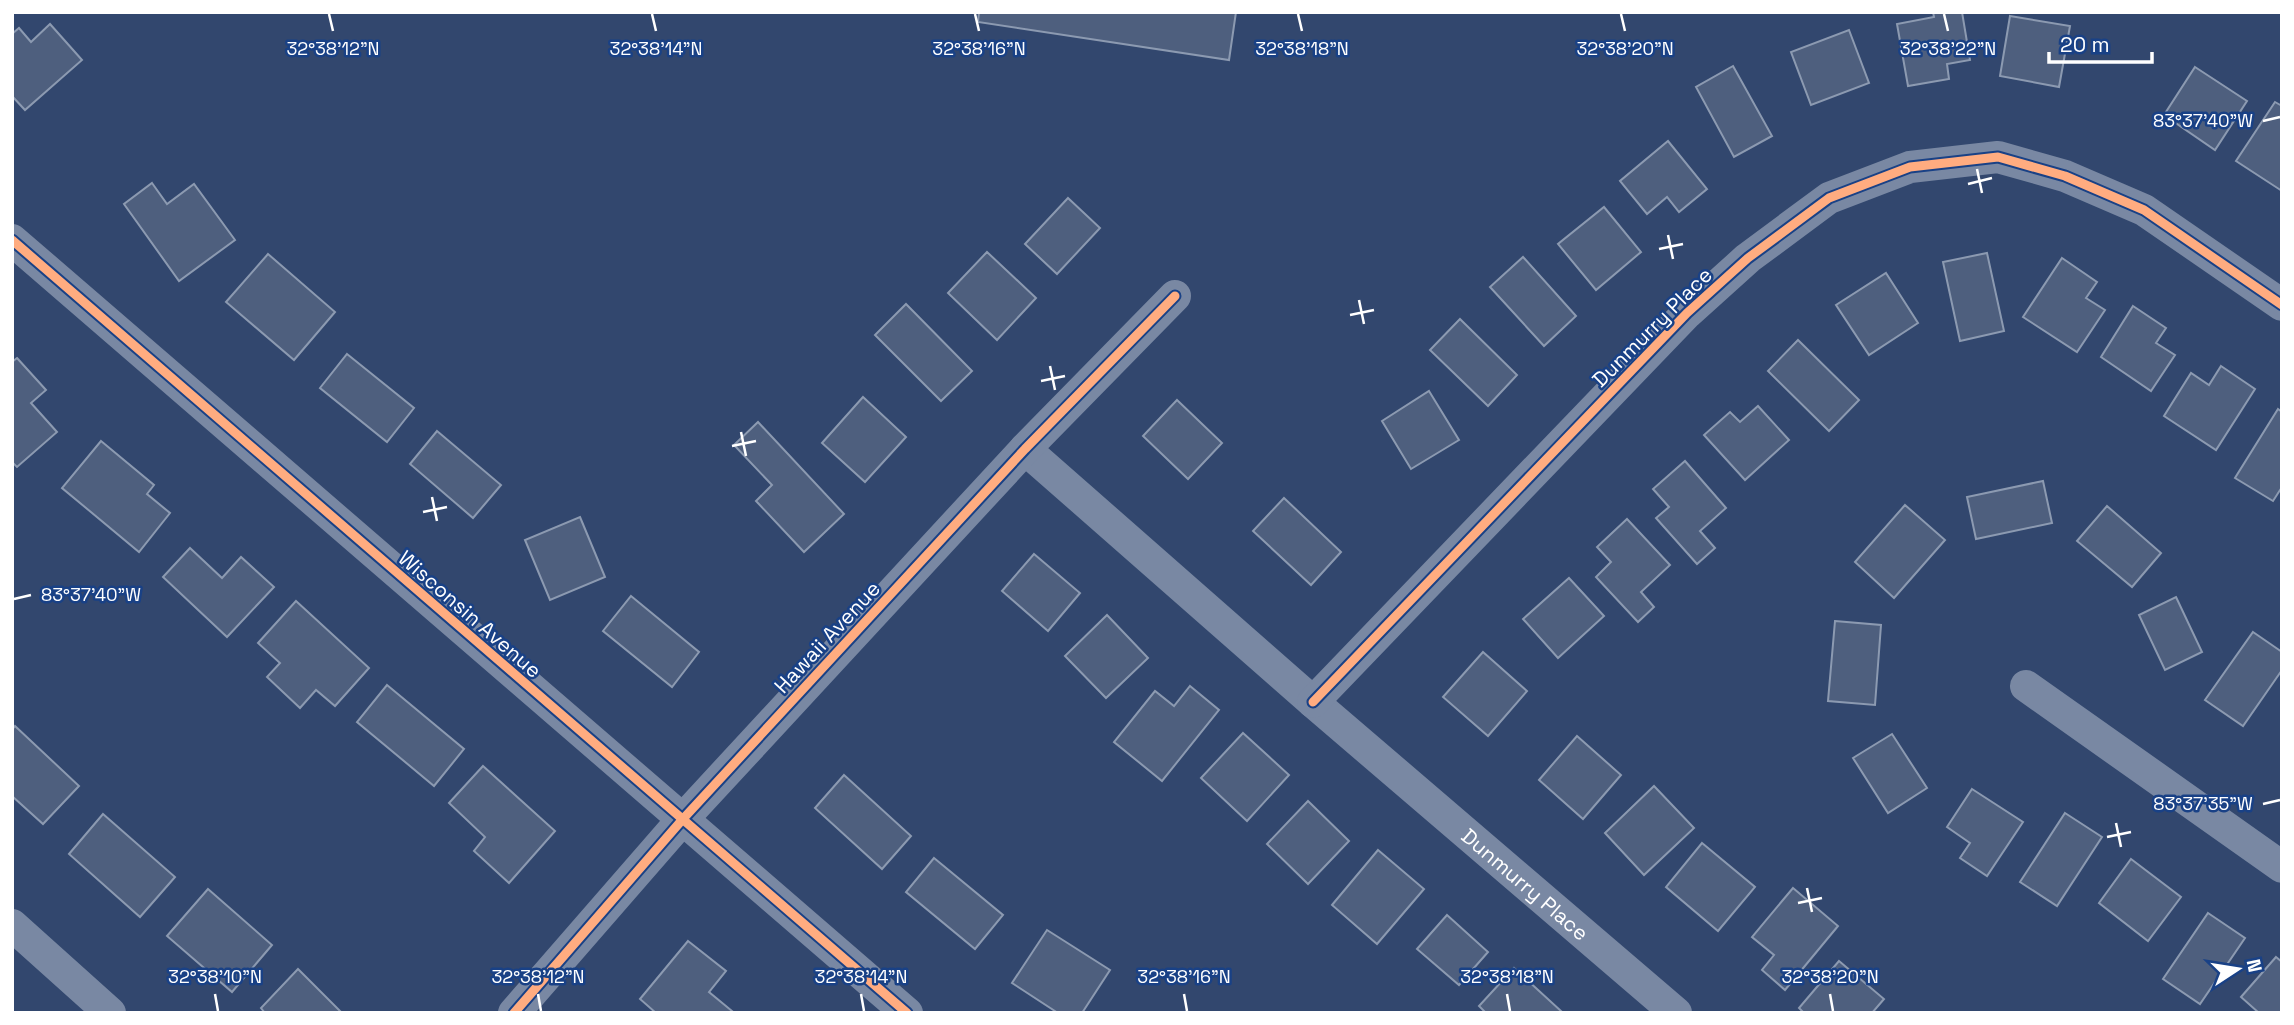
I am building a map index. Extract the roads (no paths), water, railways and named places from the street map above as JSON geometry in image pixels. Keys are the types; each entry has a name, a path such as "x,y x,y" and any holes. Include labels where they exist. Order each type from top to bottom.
{"street":[{"name":"Dunmurry Place","path":"1312,702 1687,313 1748,258 1829,198 1910,167 1998,157 2065,176 2144,209 2282,305"},
{"name":"Wisconsin Avenue","path":"12,240 906,1013"},
{"name":"Hawaii Avenue","path":"514,1013 682,820 1025,449 1175,296"},
{"name":"Dunmurry Place","path":"1025,449 1312,702 1675,1013"},
{"path":"2026,686 2282,867"},
{"path":"12,925 110,1013"}]}
